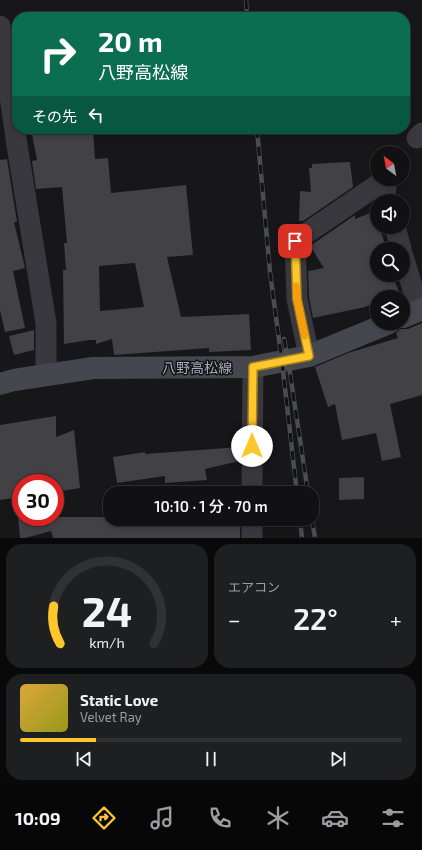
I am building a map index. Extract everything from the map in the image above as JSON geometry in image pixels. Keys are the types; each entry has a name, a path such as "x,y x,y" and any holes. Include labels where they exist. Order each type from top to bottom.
{"main road":[{"name":"八野高松線","path":"0,384 14,380 93,368 253,367 309,356 371,330"}],"street":[{"path":"0,26 12,110"},
{"path":"15,134 46,323 46,375"},
{"path":"309,356 297,299 295,241 377,186"},
{"path":"409,282 415,312"},
{"path":"252,486 253,367"},
{"path":"252,526 252,538"}],"building":[{"path":"32,134 93,134 95,159 108,158 111,193 186,185 193,255 167,257 181,317 249,314 251,350 209,352 209,348 114,355 112,339 96,344 96,340 89,340 64,344 63,270 66,270 64,243 67,243 62,187 36,189 32,161 37,160","holes":["135,263 144,307 100,311 99,266"]},
{"path":"7,159 17,222 14,222 25,268 13,271 25,328 5,332 0,310 0,160"},
{"path":"350,162 353,187 303,221 299,221 300,191 311,192 309,168 312,168 312,164"},
{"path":"370,213 370,234 382,234 384,242 370,242 370,282 395,282 398,290 370,290 370,305 313,318 309,297 308,271 324,268 310,246 355,215 355,219"},
{"path":"422,323 422,395 390,404 401,457 382,461 376,433 342,440 335,404 328,407 315,367 348,353 398,338 396,333 399,330 410,330 410,328"},
{"path":"34,330 34,350 14,355 9,336"},
{"path":"56,416 56,437 74,430 80,488 64,491 64,474 12,474 12,498 0,500 0,425"},
{"path":"240,447 240,461 205,469 207,480 165,483 165,476 117,483 113,457 145,452 145,454"},
{"path":"364,477 364,499 339,500 339,478"},
{"path":"64,517 103,517 103,526 240,526 240,538 53,538 51,531 20,538 19,526 64,526"}],"railway":[{"path":"246,0 247,12"},
{"path":"257,134 270,272 296,486"},
{"path":"284,339 307,486"},
{"path":"301,526 302,538"},
{"path":"313,526 315,538"}],"slow traffic":[{"path":"296,286 297,299 305,336"}],"route":[{"path":"252,446 253,367 309,356 297,299 295,241"}]}
